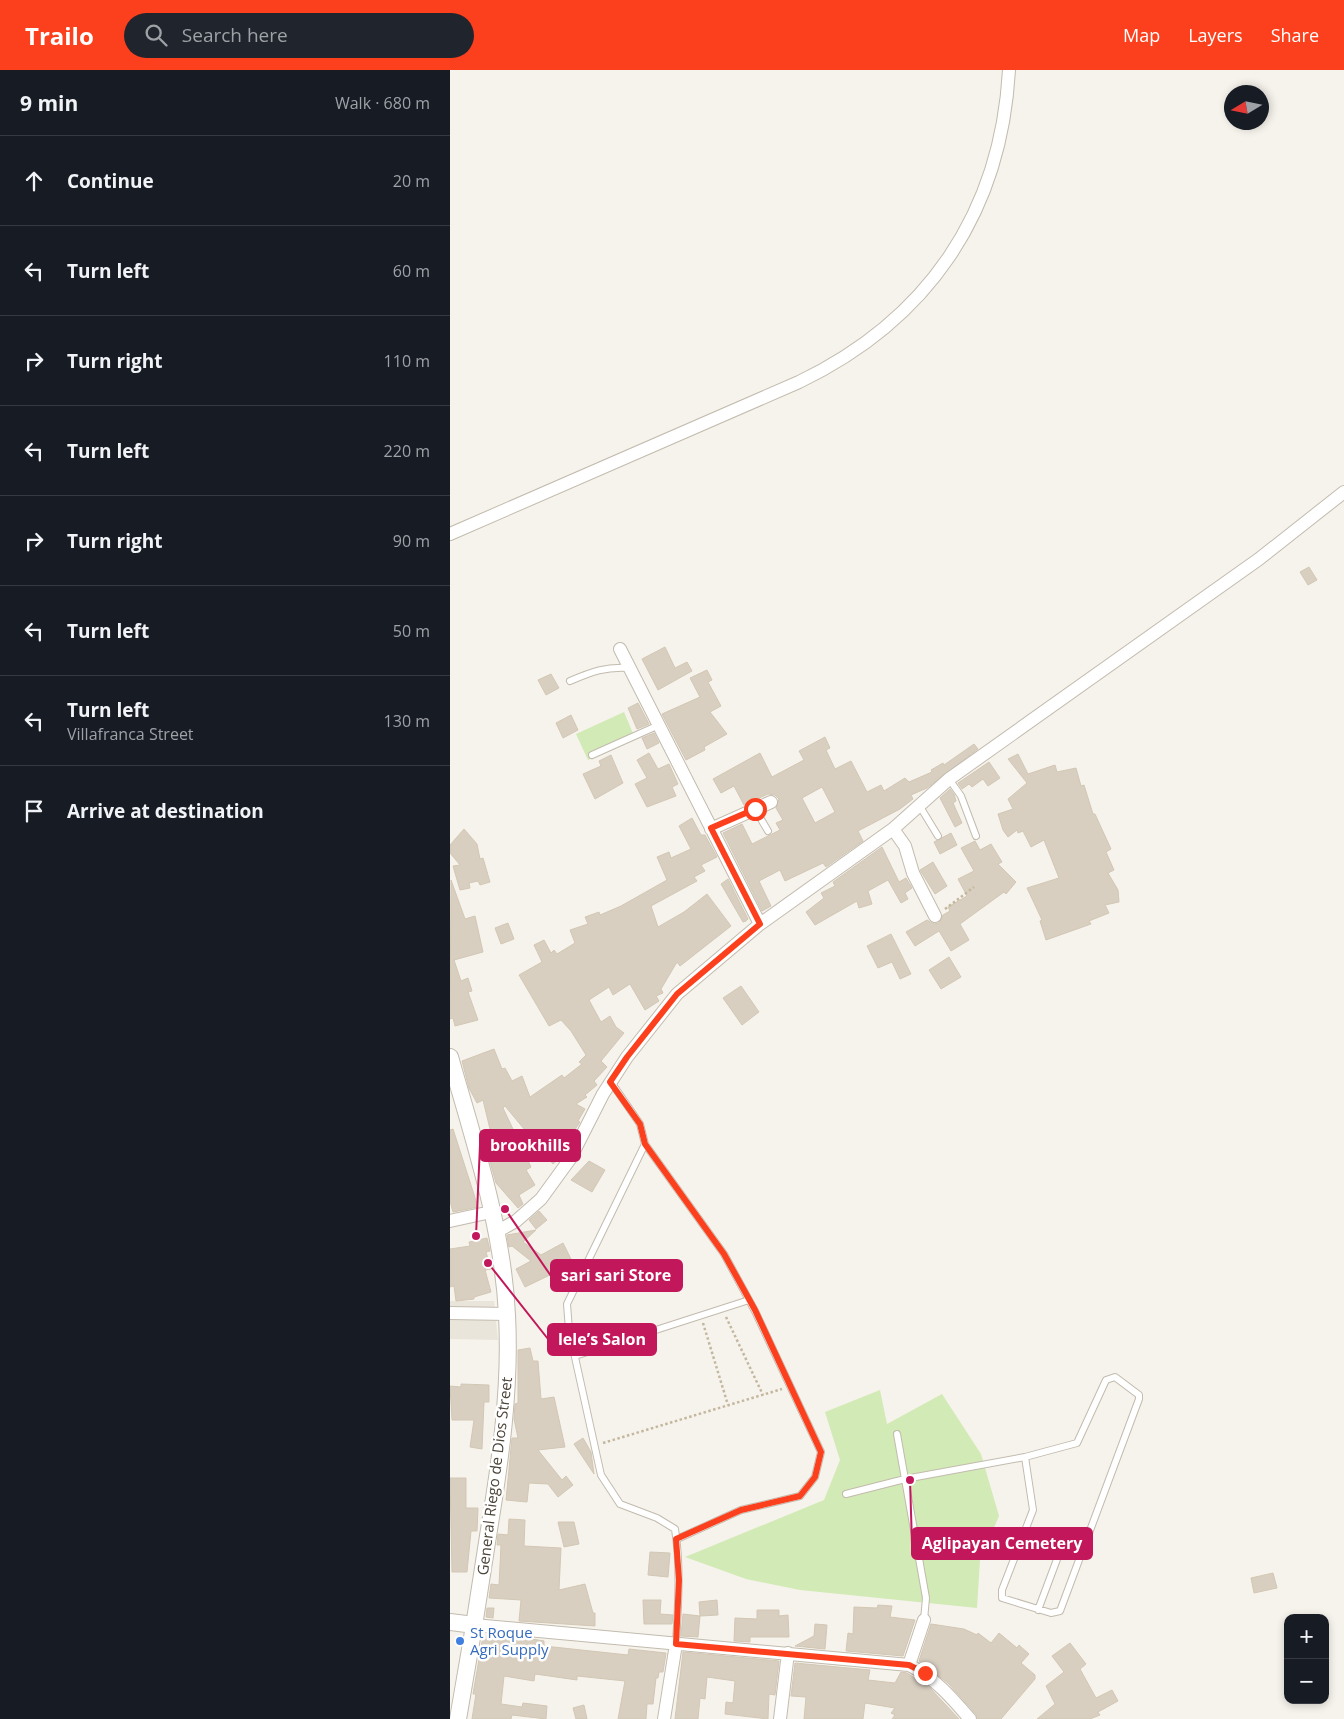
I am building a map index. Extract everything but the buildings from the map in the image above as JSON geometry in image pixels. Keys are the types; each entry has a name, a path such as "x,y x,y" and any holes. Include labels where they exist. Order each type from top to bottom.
{"street":[{"path":"450,534 807,378 855,351 888,326 916,300 941,271 961,240 980,203 993,166 1003,122 1009,70"},
{"path":"496,1232 516,1221 542,1199 570,1158 610,1082 627,1057 677,994 760,924 893,829 949,779 1260,559 1344,492"},
{"path":"620,649 760,924"},
{"path":"711,828 771,802"},
{"path":"893,829 904,846 913,874 935,916"},
{"name":"General Riego de Dios Street","path":"450,1057 496,1232 507,1314 507,1375 504,1423 458,1719"},
{"path":"450,1220 491,1212"},
{"path":"450,1313 507,1314"},
{"path":"909,1665 924,1620"},
{"path":"450,1622 909,1665 925,1673 937,1683 970,1719"},
{"path":"664,1719 676,1644"},
{"path":"780,1719 788,1653"}],"lane":[{"path":"570,681 594,670 610,666 630,668"},
{"path":"592,754 659,725"},
{"path":"949,779 960,796 976,836"},
{"path":"919,805 938,836"},
{"path":"755,809 768,831"},
{"path":"610,1082 640,1124 645,1144 724,1254 792,1386 821,1452 815,1477 800,1496 741,1510 676,1539"},
{"path":"645,1144 567,1304 575,1356 601,1475 620,1504 657,1518 675,1529 679,1580 676,1644"},
{"path":"575,1356 749,1300"},
{"path":"846,1494 905,1479 1025,1457 1077,1443 1109,1378 1115,1377 1139,1395 1139,1399 1060,1611 1051,1613 1002,1598 1002,1590 1033,1510 1025,1457"},
{"path":"897,1434 926,1598 924,1620"},
{"path":"1038,1610 1065,1538"}],"path":[{"path":"935,916 974,887"},
{"path":"722,1308 763,1395"},
{"path":"701,1315 728,1405"},
{"path":"594,1446 792,1386"}],"shaded area":[{"path":"450,1301 494,1301 498,1340 450,1339"}],"green space":[{"path":"624,712 635,738 588,760 576,734"},
{"path":"880,1390 887,1424 942,1394 981,1454 999,1516 980,1560 977,1608 800,1590 746,1579 685,1557 824,1500 840,1460 825,1412"}],"place":[{"name":"sari sari Store","path":"505,1209"},
{"name":"brookhills","path":"476,1236"},
{"name":"lele’s Salon","path":"488,1263"},
{"name":"Aglipayan Cemetery","path":"910,1480"},
{"name":"St Roque Agri Supply","path":"460,1641"}],"route":[{"path":"755,809 711,828 760,924 677,994 627,1057 610,1082 640,1124 645,1144 724,1254 755,1310 810,1424 821,1452 815,1477 800,1496 741,1510 723,1520 676,1539 679,1580 676,1644 909,1665 925,1673"}]}
